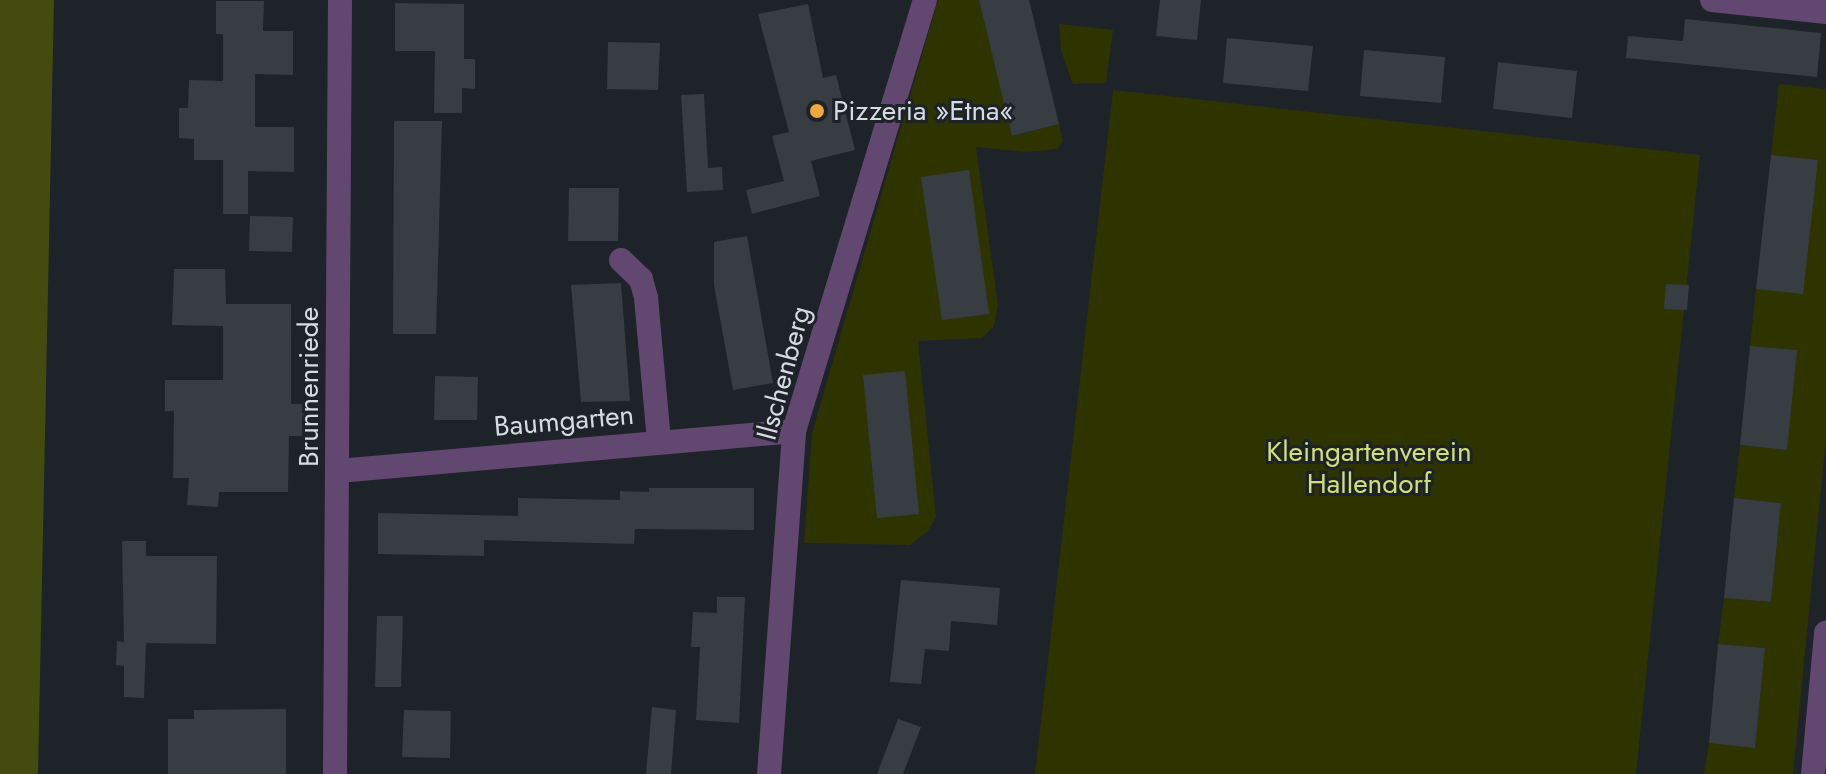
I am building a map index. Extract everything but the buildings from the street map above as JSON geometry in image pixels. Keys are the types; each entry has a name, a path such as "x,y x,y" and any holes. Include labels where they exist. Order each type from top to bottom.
{"street":[{"name":"Brunnenriede","path":"335,774 340,0"},
{"name":"Ilschenberg","path":"769,774 794,431 925,0"},
{"path":"1712,0 1826,12"},
{"path":"621,260 641,279 646,298 659,442"},
{"name":"Baumgarten","path":"338,471 794,431"},
{"path":"1817,766 1826,633"}],"green space":[{"path":"0,0 54,0 38,774 0,774"},
{"path":"938,0 979,0 1013,136 1059,124 1063,141 1057,149 1026,152 976,147 998,305 994,326 982,338 918,341 936,517 928,531 910,545 804,543 812,433"},
{"path":"1059,24 1113,30 1106,83 1073,84 1061,51"},
{"path":"1779,84 1826,89 1826,439 1793,774 1704,774 1709,743 1755,747 1765,648 1718,644 1724,598 1771,602 1781,503 1734,498 1740,445 1786,450 1796,350 1750,346 1756,289 1817,160 1771,155"},
{"name":"Kleingartenverein Hallendorf","path":"1113,90 1700,155 1636,774 1035,774"}],"place":[{"name":"Pizzeria »Etna«","path":"817,111"}]}
